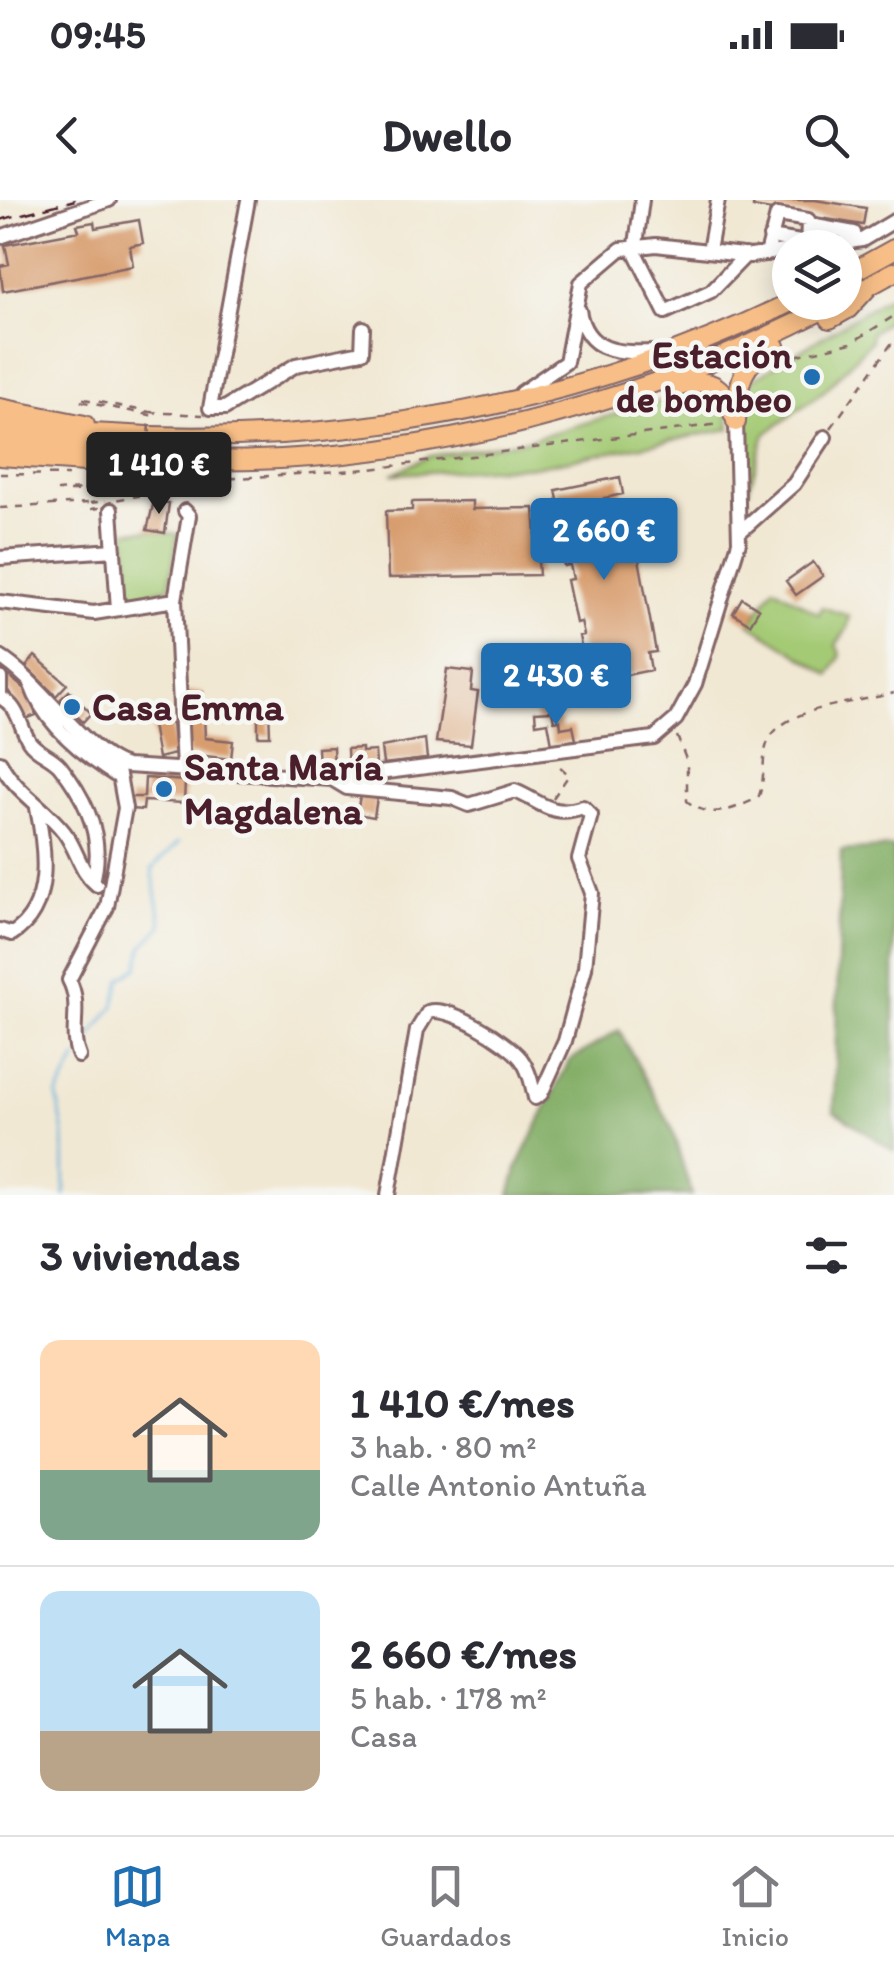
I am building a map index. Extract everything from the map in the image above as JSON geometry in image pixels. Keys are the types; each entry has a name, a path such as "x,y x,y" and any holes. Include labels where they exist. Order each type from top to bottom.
{"highway":[{"path":"862,273 894,237"},
{"path":"862,274 894,249"},
{"path":"862,276 894,272"},
{"path":"0,424 98,437 180,438 358,429 501,404 677,352 772,310"},
{"path":"565,413 684,373 798,320"},
{"path":"736,422 738,384 744,368 756,356 826,320"},
{"path":"0,456 98,463 365,448 565,413 600,411 697,380 712,381 723,390 736,422"},
{"path":"0,408 180,438"},
{"path":"0,441 188,460"}],"street":[{"path":"0,237 109,200"},
{"path":"248,200 208,406 214,410 296,366 362,352 362,328"},
{"path":"642,200 636,246 664,312 711,291 746,255"},
{"path":"709,251 718,200"},
{"path":"767,254 777,216 808,220 810,230"},
{"path":"862,236 894,221"},
{"path":"810,225 841,230"},
{"path":"501,404 556,373 566,362 581,283 613,253 636,246 746,255 772,253"},
{"path":"577,298 585,330 602,348 616,354 677,352"},
{"path":"116,769 183,769 332,779 635,744 668,729 686,703 704,663 742,530 736,422"},
{"path":"742,530 794,484 825,437"},
{"path":"110,508 118,609"},
{"path":"183,769 174,600 189,516 185,511"},
{"path":"0,558 114,550"},
{"path":"0,602 94,613 174,600"},
{"path":"0,656 28,678 116,769 125,808 106,907 70,983 78,1009 78,1054"},
{"path":"0,678 0,695 14,704 33,745 59,765 96,831 100,847 93,881"},
{"path":"0,762 37,808 63,830 82,874 107,892"},
{"path":"332,779 348,788 452,798 470,804 506,791 548,811 570,812 582,807 592,815 579,858 592,893 589,944 565,1041 542,1094 535,1098 524,1062 506,1045 445,1012 428,1012 417,1030 388,1195"},
{"path":"0,930 9,934 18,931 44,882 37,808"}],"path":[{"path":"775,362 799,352 851,343 894,316"},
{"path":"825,437 894,340"},
{"path":"0,508 89,504 138,496 138,490 58,491 148,483 150,415 79,402 80,398 150,412 208,415 214,410"},
{"path":"89,504 90,509 110,508"},
{"path":"668,729 681,739 684,750 687,801 700,812 717,814 758,798 767,744 780,725 808,711 857,704 894,692"},
{"path":"528,799 550,801 568,778 568,772 548,754"}],"green space":[{"path":"894,293 894,316 871,333 871,341 824,391 765,434 748,492 744,421 752,380 850,320 862,320 862,313"},
{"path":"701,389 728,409 730,429 538,466 392,474 430,456 527,440"},
{"path":"126,531 178,534 169,587 131,598"},
{"path":"774,587 819,614 822,607 849,616 847,629 836,645 841,655 830,675 750,624"},
{"path":"894,847 894,1151 834,1111 841,851"},
{"path":"619,1030 671,1126 692,1195 510,1195 518,1166 569,1061"}],"building":[{"path":"754,200 815,200 866,208 863,225 753,207"},
{"path":"139,220 143,243 130,246 133,266 3,291 0,266 9,264 5,245 79,231 77,225 94,222 95,228"},
{"path":"620,477 623,494 604,498 609,520 622,521 625,539 635,537 656,652 648,653 651,670 593,682 588,679 579,636 584,635 581,622 576,623 567,580 573,579 570,565 564,566 556,524 555,511 560,510 556,490"},
{"path":"154,501 169,503 165,533 147,530"},
{"path":"472,501 472,509 534,508 539,575 388,578 386,511 412,510 412,502"},
{"path":"813,562 823,576 796,595 786,581"},
{"path":"742,598 759,609 750,624 733,613"},
{"path":"35,656 67,684 56,696 26,667"},
{"path":"447,669 473,672 471,691 478,692 471,745 436,742"},
{"path":"9,676 29,693 36,715 26,719 4,684"},
{"path":"69,691 91,713 83,722 60,700"},
{"path":"184,692 203,692 205,738 233,741 231,759 188,754"},
{"path":"269,707 270,736 258,736 258,708"},
{"path":"552,711 561,728 573,726 576,740 552,744 548,722 536,724 535,712"},
{"path":"172,723 175,754 158,758 152,725"},
{"path":"425,739 427,759 383,764 381,747"},
{"path":"333,747 334,767 319,768 318,748"},
{"path":"362,748 362,752 375,751 376,765 348,768 347,749"},
{"name":"Santa María Magdalena","path":"145,778 185,781 184,803 144,801 143,810 130,809 130,797 144,797"},
{"path":"360,795 377,798 374,817 357,814"}],"waterway":[{"path":"83,1047 114,1006 121,979 138,967 143,946 162,926 152,869 179,842"},
{"path":"65,1195 64,1134 57,1096 77,1058"}],"railway":[{"path":"0,220 75,200"}],"place":[{"name":"Estación de bombeo","path":"812,377"},
{"name":"Casa Emma","path":"72,707"},
{"name":"Santa María Magdalena","path":"164,789"}]}
